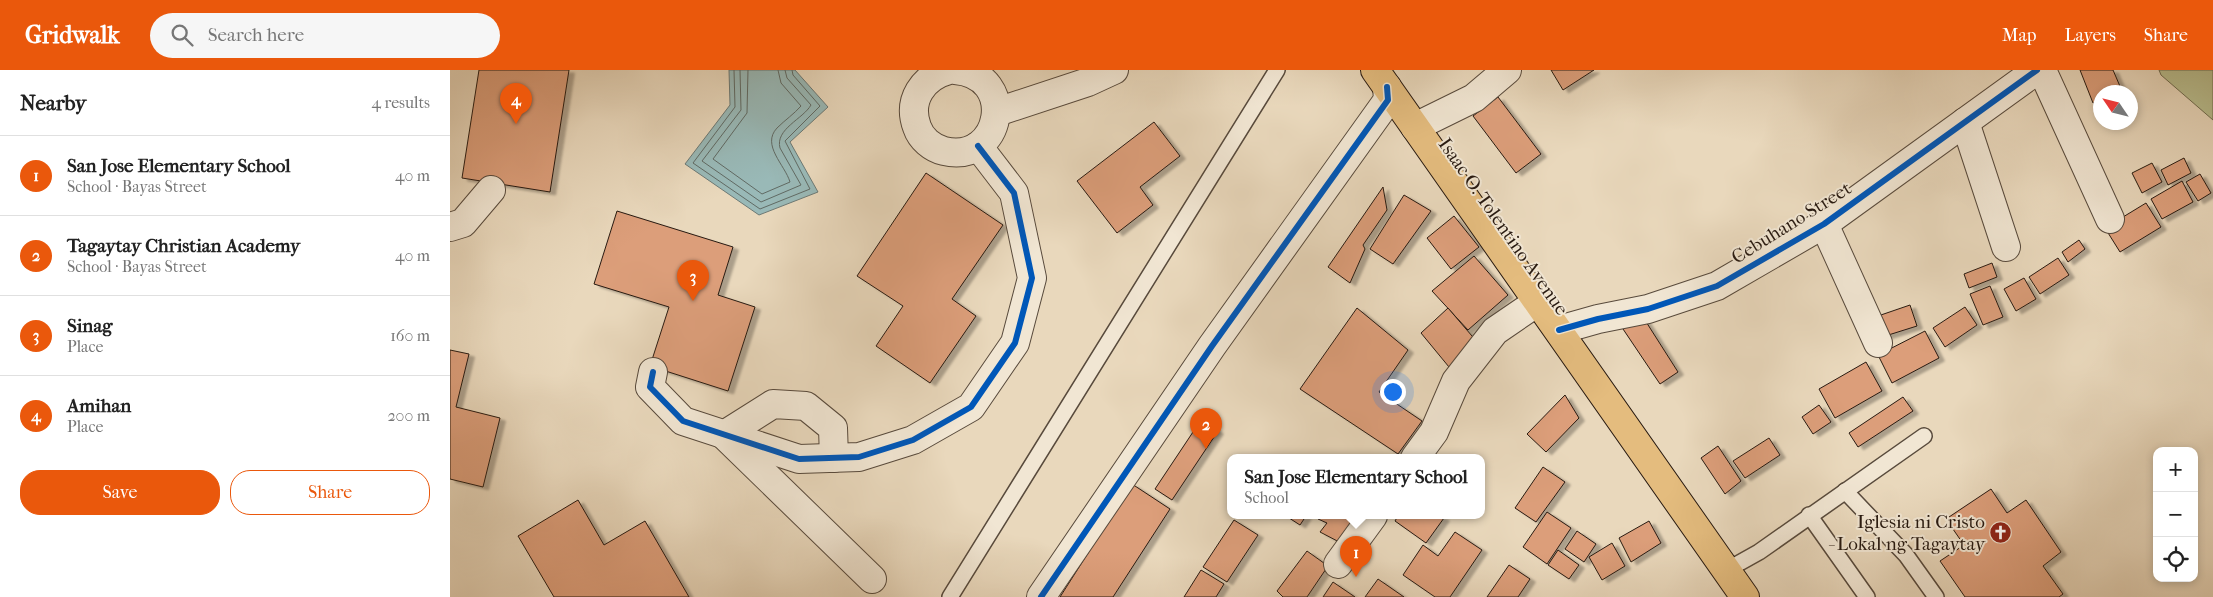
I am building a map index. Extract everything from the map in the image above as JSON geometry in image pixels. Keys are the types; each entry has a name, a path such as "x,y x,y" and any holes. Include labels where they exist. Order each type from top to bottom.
{"main road":[{"name":"Isaac O. Tolentino Avenue","path":"1381,78 1744,597"}],"street":[{"path":"997,112 1088,82 1114,70"},
{"path":"1415,127 1474,98 1507,70"},
{"name":"Cebuhano Street","path":"1559,330 1598,318 1648,309 1717,286 1824,224 2037,70"},
{"path":"2042,70 2110,219"},
{"path":"944,71 965,71 978,76 988,86 995,98 997,112 994,126 988,137 978,146 966,152 945,152 927,142 919,132 914,119 914,105 918,92 926,81 944,71"},
{"path":"1042,597 1212,346 1388,100 1381,78"},
{"path":"1965,122 2006,247"},
{"path":"652,372 650,387 683,421 799,459 858,457 913,440 971,407 1015,343 1032,278 1014,193 978,146"},
{"path":"450,227 463,223 491,190"},
{"path":"1824,224 1878,343"},
{"path":"1418,454 1434,432 1456,382 1495,331 1533,305 1536,299"},
{"path":"724,435 773,404 806,406 833,428 834,458"},
{"path":"724,435 872,578"},
{"path":"1338,564 1371,519"}],"lane":[{"path":"950,597 1277,70"},
{"path":"1725,571 1759,552 1809,515 1924,436"},
{"path":"1845,491 1906,555 1936,597"},
{"path":"1809,515 1867,597"}],"green space":[{"path":"2159,70 2213,70 2213,120 2161,75"}],"water":[{"path":"729,70 795,70 828,107 790,142 818,192 759,215 685,164 730,105"}],"building":[{"path":"479,70 569,70 550,192 462,178"},
{"path":"1551,70 1594,70 1563,90"},
{"path":"2080,70 2113,70 2119,85 2093,85 2093,103"},
{"path":"1498,97 1541,154 1516,173 1473,116"},
{"path":"1154,122 1180,156 1140,187 1153,205 1117,233 1077,181"},
{"path":"2184,158 2191,173 2168,185 2161,170"},
{"path":"2152,163 2162,182 2142,193 2132,173"},
{"path":"926,173 1003,225 952,299 976,316 930,383 876,346 903,306 857,276"},
{"path":"2200,174 2211,193 2198,201 2186,182"},
{"path":"2182,181 2193,202 2162,219 2151,199"},
{"path":"1383,187 1387,210 1363,245 1365,249 1350,283 1328,267"},
{"path":"1404,195 1431,211 1393,264 1370,249"},
{"path":"2146,203 2161,227 2120,252 2105,228"},
{"path":"617,211 733,247 718,295 755,307 728,391 650,366 669,307 594,284"},
{"path":"1454,216 1479,247 1451,269 1427,238"},
{"path":"2079,240 2085,249 2068,262 2062,252"},
{"path":"1474,256 1508,295 1468,330 1432,291"},
{"path":"2058,258 2069,275 2040,294 2029,277"},
{"path":"1992,263 1997,277 1969,288 1964,274"},
{"path":"2024,278 2036,299 2016,311 2004,289"},
{"path":"1990,286 2003,317 1983,325 1970,294"},
{"path":"1910,305 1917,326 1882,337 1875,317"},
{"path":"1965,307 1977,325 1945,347 1933,328"},
{"path":"1357,308 1408,350 1379,392 1422,421 1398,454 1300,389"},
{"path":"1448,308 1478,343 1449,367 1421,333"},
{"path":"1643,317 1678,372 1660,384 1623,329"},
{"path":"1925,331 1939,358 1892,383 1878,355"},
{"path":"450,350 469,354 456,407 500,418 483,487 450,479"},
{"path":"1866,362 1882,391 1835,418 1819,389"},
{"path":"1565,395 1579,418 1546,452 1527,434"},
{"path":"1903,397 1913,411 1858,447 1849,433"},
{"path":"1819,405 1831,422 1813,434 1802,417"},
{"path":"1201,420 1218,431 1172,500 1155,489"},
{"path":"1769,438 1780,455 1745,478 1733,461"},
{"path":"1718,446 1741,481 1725,494 1701,458"},
{"path":"1543,467 1565,482 1536,522 1515,508"},
{"path":"1132,484 1170,509 1113,597 1060,597"},
{"name":"Iglesia ni Cristo - Lokal ng Tagaytay","path":"1991,489 2007,513 2026,500 2061,552 2043,566 2063,594 2059,597 1965,597 1940,561 1964,545 1946,519"},
{"path":"578,500 604,545 645,521 689,597 554,597 518,536"},
{"path":"1547,512 1571,528 1547,564 1523,547"},
{"path":"1291,519 1304,519 1300,525"},
{"path":"1318,519 1363,519 1345,545 1320,532 1327,523"},
{"path":"1396,519 1443,519 1426,543 1395,521"},
{"path":"1234,520 1258,535 1227,582 1203,567"},
{"path":"1649,521 1661,543 1631,562 1619,538"},
{"path":"1577,531 1596,544 1584,562 1565,549"},
{"path":"1455,532 1482,550 1450,597 1435,597 1403,575 1423,545 1438,556"},
{"path":"1612,543 1625,566 1602,580 1589,557"},
{"path":"1558,550 1579,565 1569,579 1548,565"},
{"path":"1307,551 1328,566 1307,597 1283,597 1277,591"},
{"path":"1509,565 1530,579 1518,597 1487,597"},
{"path":"1201,570 1224,584 1216,597 1184,597"},
{"path":"1378,579 1404,597 1365,597"},
{"path":"1333,582 1355,597 1323,597"}],"cycle path":[{"path":"1559,330 1598,319 1648,309 1717,286 1824,224 2037,70"},
{"path":"1041,597 1212,346 1388,100 1387,87"},
{"path":"653,372 650,387 683,421 799,459 859,457 913,440 971,407 1015,343 1032,278 1014,193 978,146"}],"place":[{"name":"Amihan","path":"516,124"},
{"name":"Sinag","path":"693,301"},
{"name":"Tagaytay Christian Academy","path":"1206,449"},
{"name":"Iglesia ni Cristo - Lokal ng Tagaytay","path":"2001,532"},
{"name":"San Jose Elementary School","path":"1356,577"}]}
